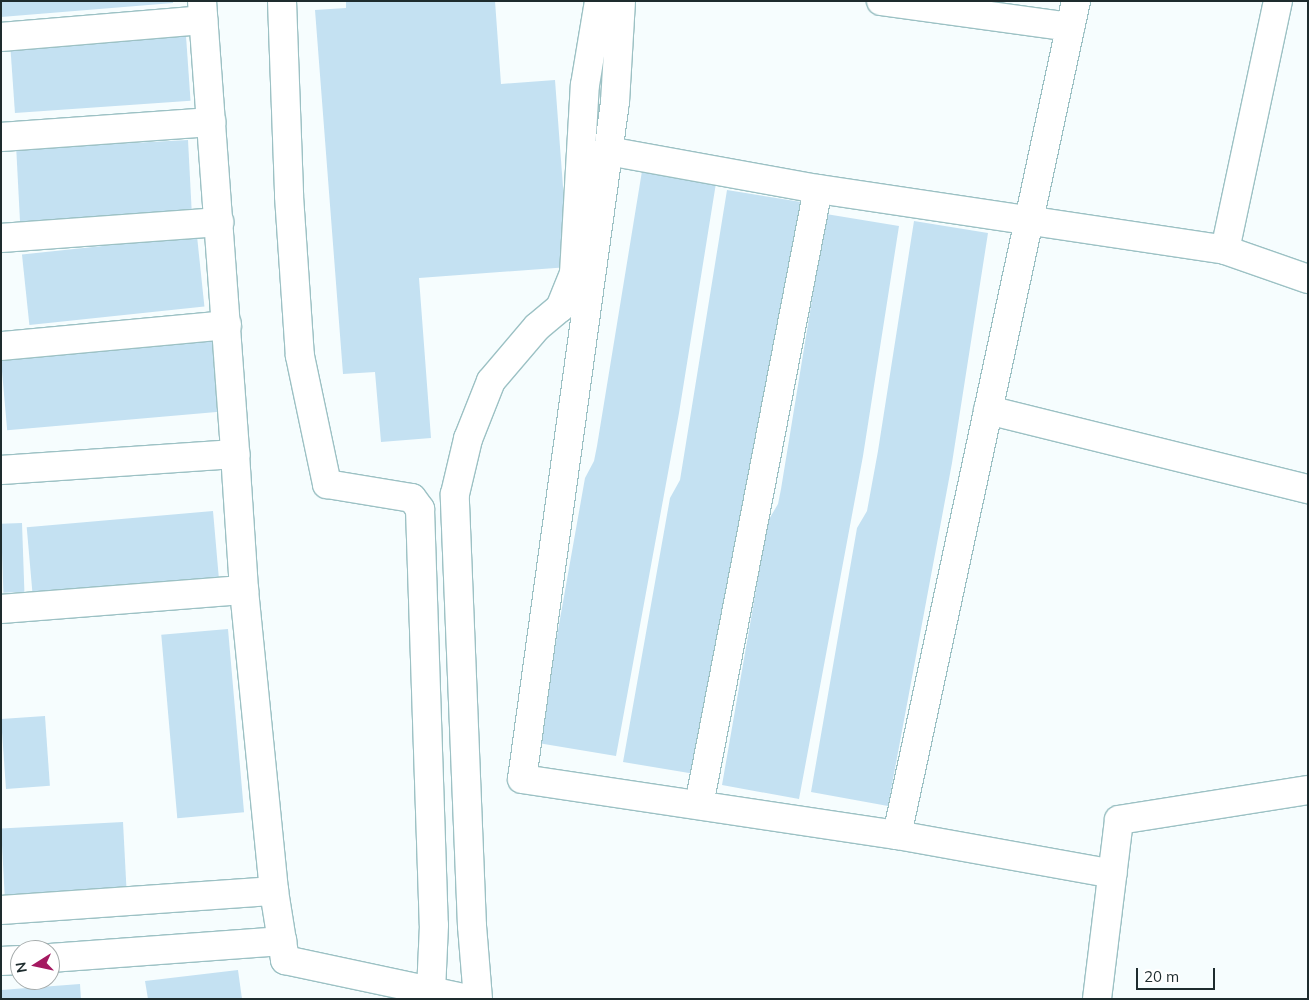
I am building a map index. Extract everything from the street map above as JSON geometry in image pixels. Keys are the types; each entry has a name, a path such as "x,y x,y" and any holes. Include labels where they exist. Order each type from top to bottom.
{"street":[{"path":"282,1 300,356 327,484 412,498 420,509 434,925 430,990"},
{"path":"478,999 454,506 468,439 491,381 537,327 560,308 574,273 585,85 598,1"},
{"path":"621,1 614,102 608,151 522,779 897,835 1113,874"},
{"path":"880,1 1070,27"},
{"path":"897,835 1076,1"},
{"path":"1225,250 1278,1"},
{"path":"1,37 202,11 227,325 244,590 274,891 285,960 469,999"},
{"path":"1,137 211,122"},
{"path":"608,151 818,190 1029,219 1225,250 1308,279"},
{"path":"699,805 818,190"},
{"path":"1,238 219,222"},
{"path":"1,346 227,325"},
{"path":"988,410 1308,490"},
{"path":"1,470 235,454"},
{"path":"420,509 454,506"},
{"path":"1,609 244,590"},
{"path":"1097,999 1119,820 1308,790"},
{"path":"1,910 274,891"},
{"path":"60,957 282,941"}],"building":[{"path":"1,1 173,1 173,3 1,17"},
{"path":"346,1 495,1 501,84 555,80 569,267 419,278 431,438 381,442 375,372 343,374 315,10 346,8"},
{"path":"186,36 191,101 15,113 10,48"},
{"path":"188,140 192,214 20,223 16,149"},
{"path":"642,171 716,183 679,413 616,756 538,743 585,478 594,461 597,446"},
{"path":"727,190 801,202 776,359 701,775 623,762 670,498 680,480"},
{"path":"826,214 899,226 863,456 799,799 722,785 768,521 778,504 781,489"},
{"path":"914,221 988,233 952,463 888,806 811,792 857,528 867,511 878,451"},
{"path":"197,236 204,307 29,325 22,254"},
{"path":"213,339 219,412 7,430 1,358"},
{"path":"213,511 219,581 33,597 27,527"},
{"path":"22,523 24,592 3,593 1,524"},
{"path":"228,629 244,812 177,818 161,635"},
{"path":"45,716 50,786 6,789 1,719"},
{"path":"123,822 127,892 5,898 1,828"},
{"path":"238,970 242,999 148,999 145,981"},
{"path":"80,984 81,999 1,999 1,990 60,990 60,986"}]}
